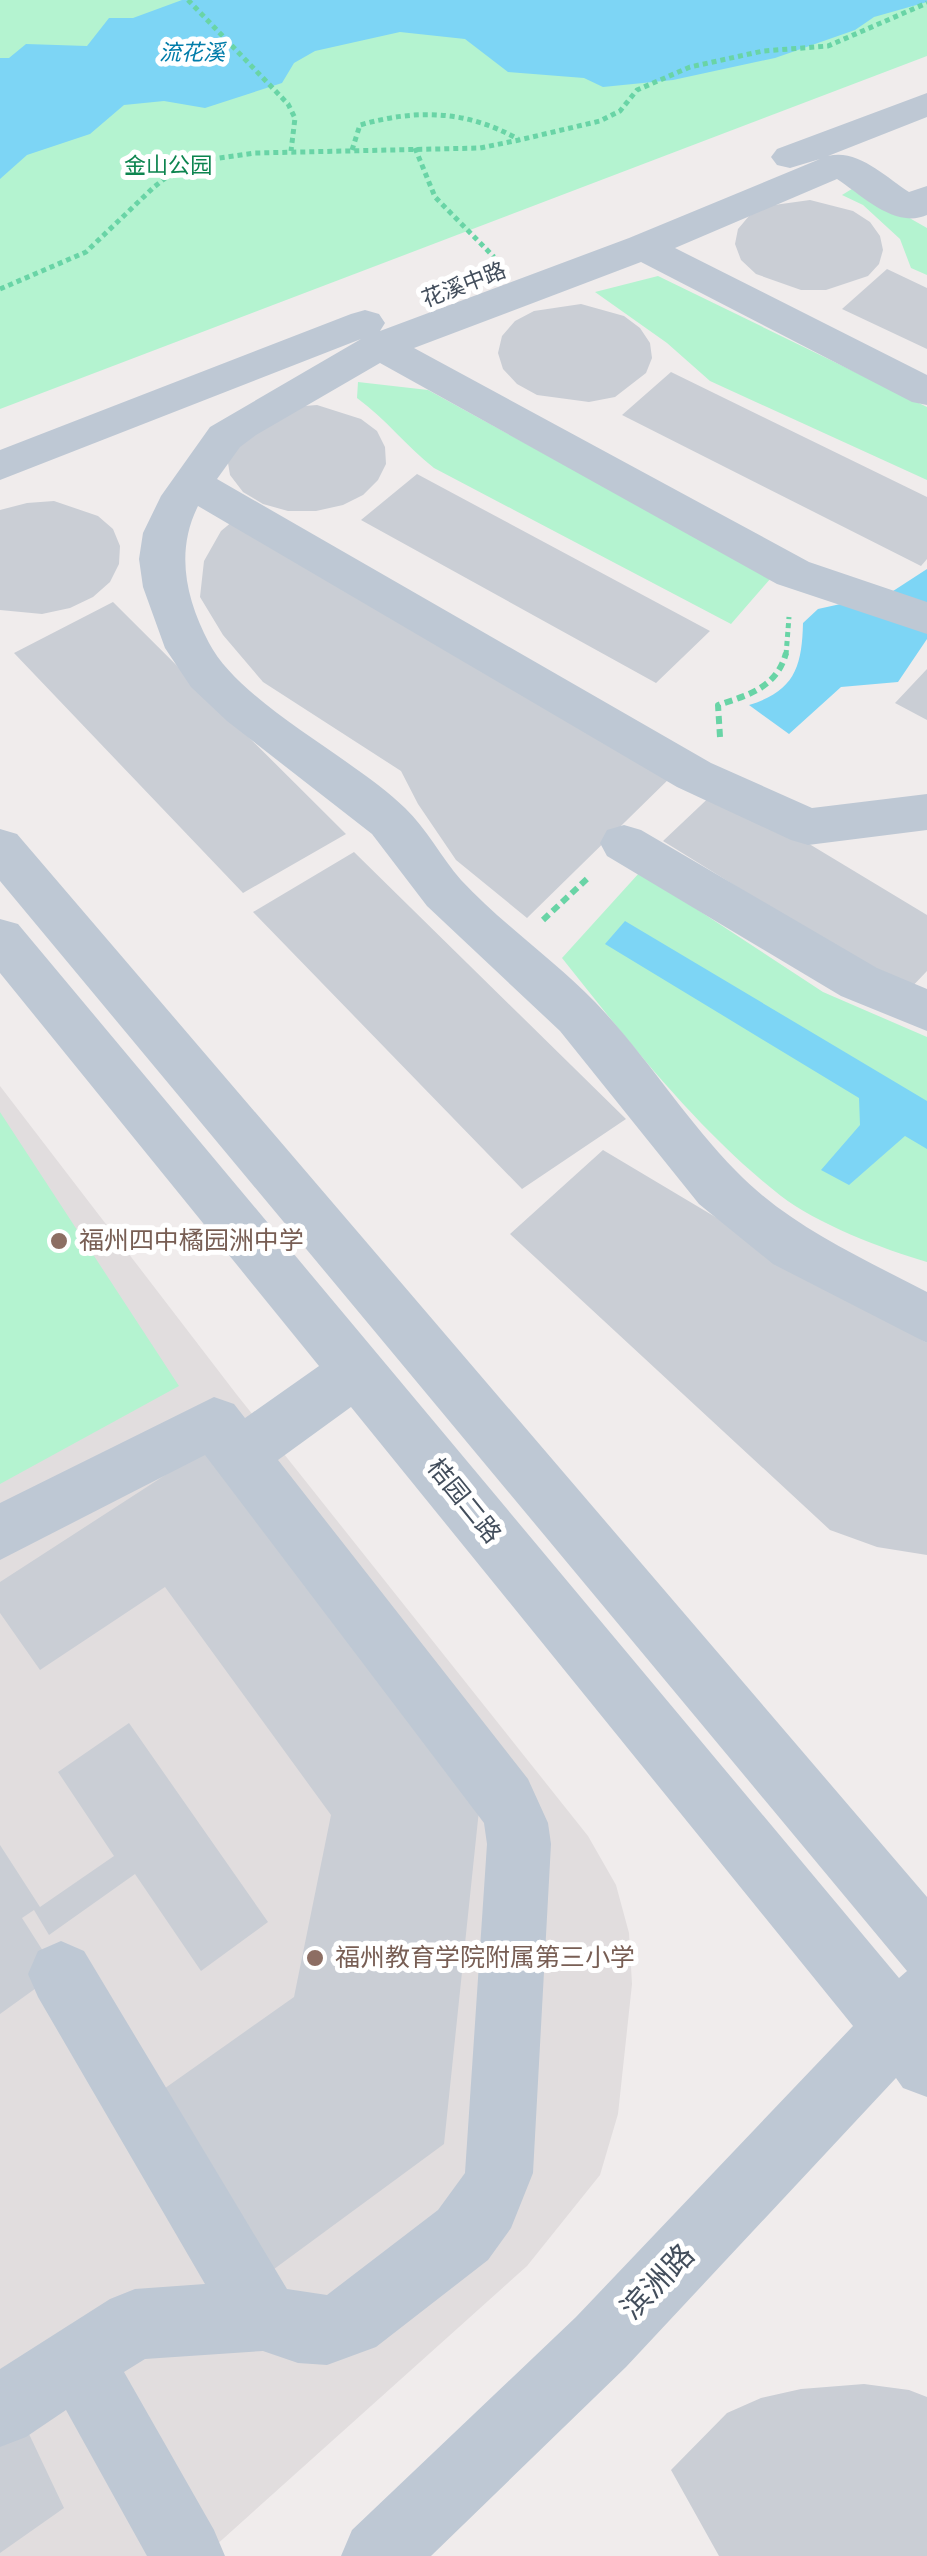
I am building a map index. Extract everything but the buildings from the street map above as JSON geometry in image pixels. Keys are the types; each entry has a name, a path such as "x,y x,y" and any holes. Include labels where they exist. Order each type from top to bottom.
{"street":[{"name":"花溪中路","path":"0,466 505,268 829,156 927,104"},
{"path":"921,208 829,156 643,247 380,346 240,425 226,437 191,483 165,532 162,559 165,587 183,634 207,674 243,709 390,821 444,893 578,1017 718,1188 792,1248 927,1318"},
{"path":"643,247 927,392"},
{"path":"380,346 793,573 927,618"},
{"path":"191,483 694,775 808,827 927,812"},
{"path":"624,843 860,982 927,1011"},
{"path":"0,847 927,1947"},
{"name":"桔园二路","path":"3,946 918,2030"},
{"path":"239,1455 357,1370"},
{"path":"0,1533 214,1422 506,1801 516,1823 519,1844 499,2173 487,2204 464,2235 351,2322 327,2330 264,2316 135,2324 0,2412"},
{"path":"61,1974 264,2316"},
{"name":"滨洲路","path":"378,2556 918,2030"},
{"path":"78,2362 188,2556"}],"path":[{"path":"188,0 276,90 295,118 291,152"},
{"path":"0,289 86,252 173,172 200,161 291,152 480,148 519,140 600,121 637,90 690,68 762,51 828,46 927,3"},
{"path":"352,151 360,125 398,113 468,115 496,125 519,140"},
{"path":"415,148 422,179 434,200 505,268"},
{"path":"694,775 721,755 718,704 768,688 784,670 789,612 818,600 869,598"}],"shaded area":[{"name":"福州教育学院附属第三小学","path":"0,1086 237,1395 588,1836 616,1885 629,1933 632,1984 618,2114 600,2175 527,2266 204,2556 0,2556"}],"green space":[{"name":"金山公园","path":"0,0 927,0 927,56 0,409"},
{"path":"855,187 927,228 927,275 911,268 900,239 863,205 842,195"},
{"path":"658,276 927,407 927,480 710,381 667,343 595,292"},
{"path":"358,382 428,390 771,578 731,624 434,468 357,398"},
{"path":"640,872 823,992 927,1037 927,1262 851,1235 781,1196 692,1113 562,958"},
{"name":"福州四中橘园洲中学","path":"0,1112 179,1386 0,1484"}],"water":[{"name":"流花溪","path":"182,0 927,2 874,17 855,30 775,58 673,80 603,87 584,78 508,72 465,39 400,32 315,51 294,63 282,83 205,108 164,101 124,105 90,134 27,155 0,179 0,58 9,58 26,44 87,46 109,18 133,18"},
{"path":"927,569 927,639 898,682 841,687 789,734 749,705 786,685 797,665 803,623 818,609 890,593"},
{"path":"625,921 927,1101 927,1149 905,1136 849,1185 821,1170 860,1125 859,1098 605,944"}],"place":[{"name":"福州四中橘园洲中学","path":"59,1241"},
{"name":"福州教育学院附属第三小学","path":"315,1958"}]}
